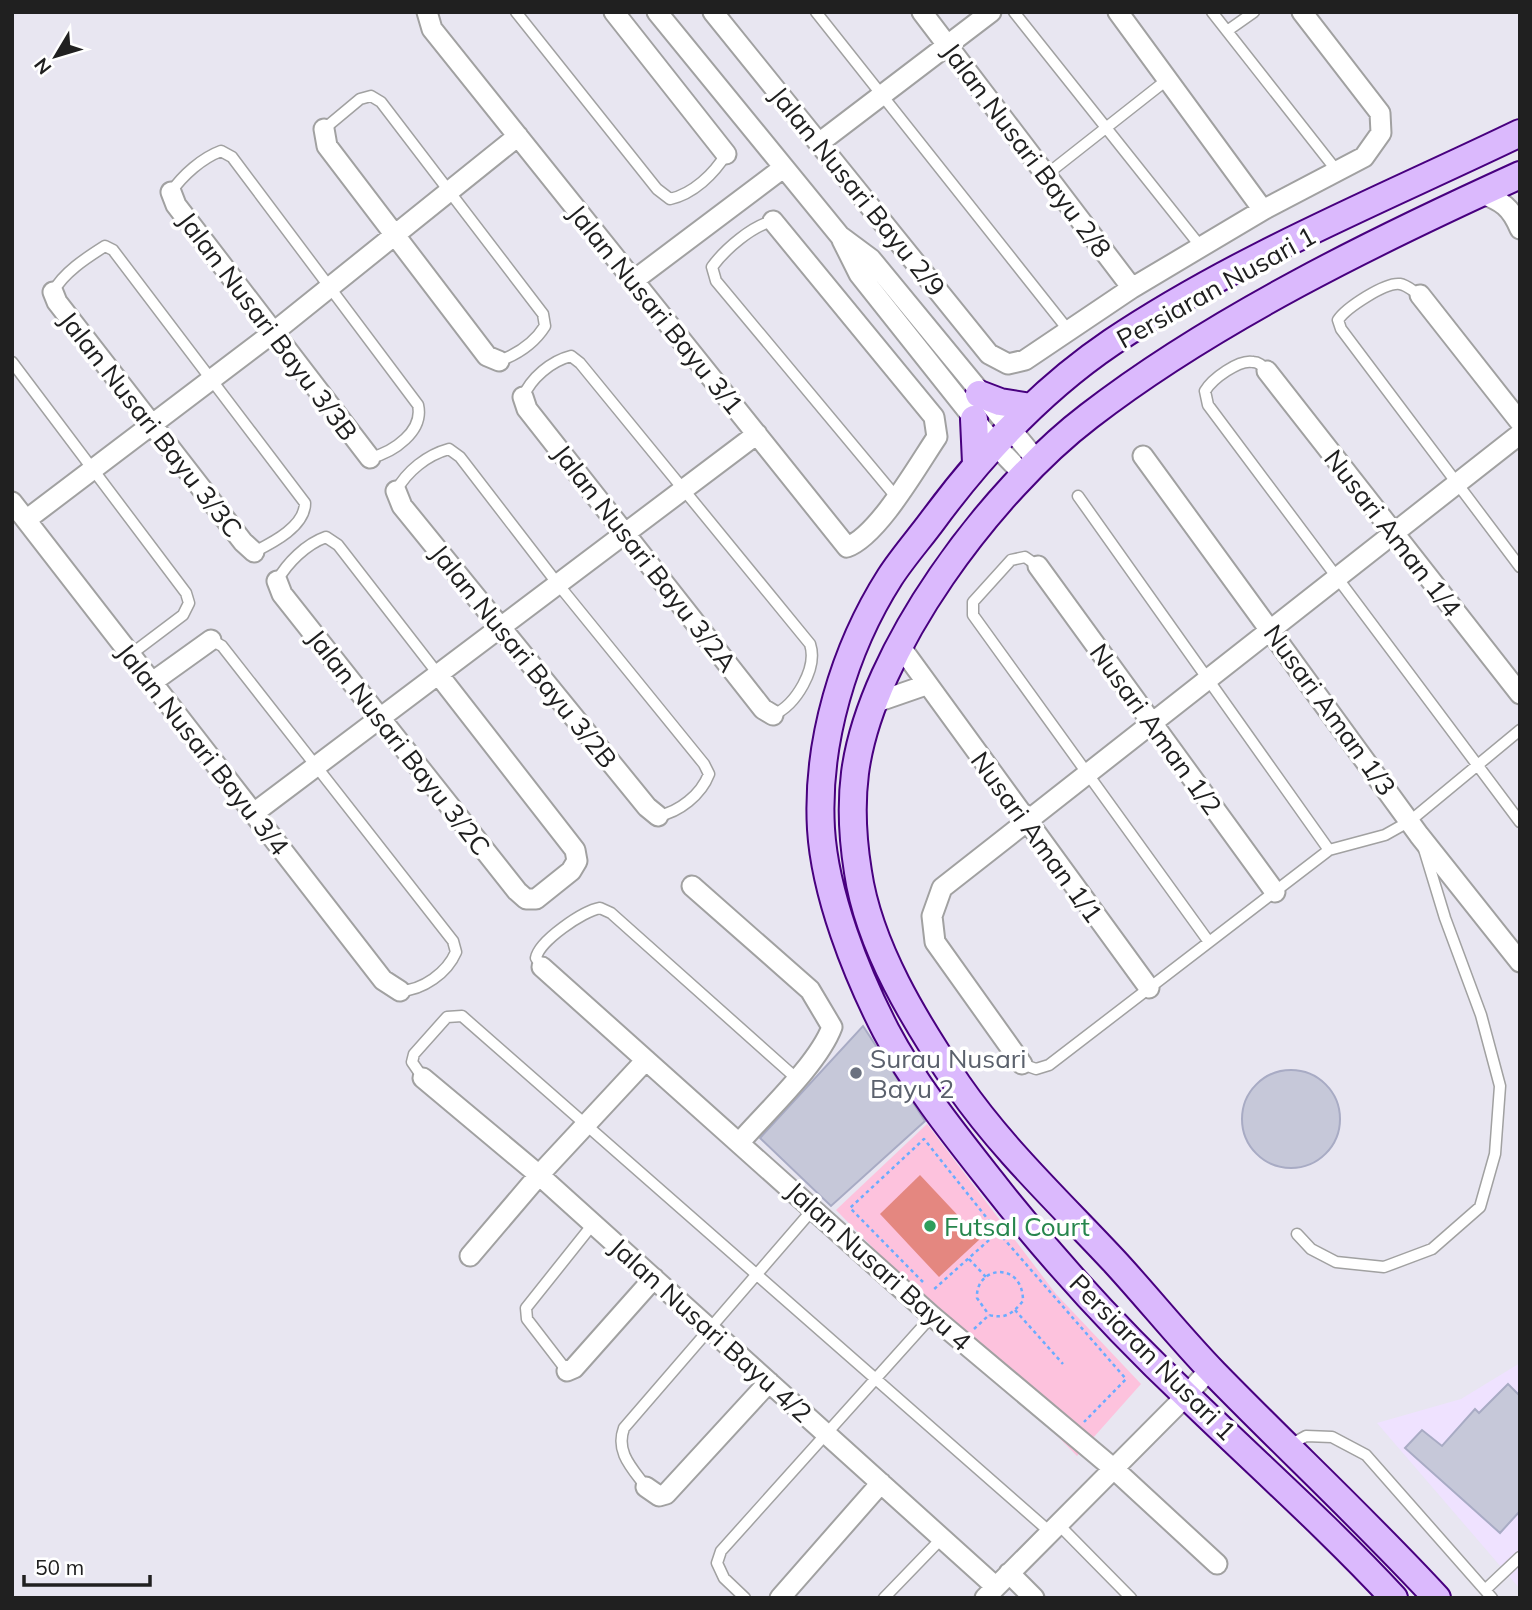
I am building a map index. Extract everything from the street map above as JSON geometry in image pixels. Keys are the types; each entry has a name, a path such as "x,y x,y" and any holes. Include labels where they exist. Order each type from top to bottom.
{"main road":[{"name":"Persiaran Nusari 1","path":"1394,1598 1261,1464 1186,1396 1068,1272 991,1182 915,1077 886,1031 842,924 831,889 821,829 825,752 833,713 851,656 889,579 976,463 1063,378 1113,341 1220,278 1520,133"},
{"name":"Persiaran Nusari 1","path":"1437,1598 1380,1536 1210,1369 1024,1167 959,1087 898,984 867,911 857,861 855,773 874,703 914,617 1031,469 1085,418 1155,369 1293,288 1519,176"},
{"path":"976,463 977,406 1000,401 1031,407"}],"street":[{"name":"Jalan Nusari Bayu 3/1","path":"427,12 432,29 847,547 858,543 897,498"},
{"path":"614,12 726,154"},
{"path":"657,12 840,236 871,259 977,406 1031,469"},
{"name":"Jalan Nusari Bayu 2/9","path":"713,12 989,354 1008,363 1025,360 1069,331"},
{"name":"Jalan Nusari Bayu 2/8","path":"922,12 1132,288"},
{"path":"819,144 991,12"},
{"path":"1118,12 1263,210"},
{"path":"1069,331 1132,288 1263,210 1364,158 1381,133 1380,113 1302,12"},
{"path":"324,129 327,146 487,356 499,361"},
{"path":"26,520 274,332 518,136"},
{"path":"633,281 783,168"},
{"path":"1519,176 1515,193 1520,227"},
{"name":"Jalan Nusari Bayu 3/3B","path":"171,192 176,205 370,458"},
{"path":"1480,194 1500,200 1511,209 1520,227"},
{"path":"773,221 872,338 934,417 937,437 897,498"},
{"name":"Jalan Nusari Bayu 3/3C","path":"53,292 57,302 151,425 254,552"},
{"path":"1420,295 1520,422"},
{"name":"Nusari Aman 1/4","path":"1267,372 1520,694"},
{"name":"Jalan Nusari Bayu 3/2A","path":"523,397 527,409 763,709 773,715"},
{"path":"254,813 757,434"},
{"path":"1022,1064 934,943 932,916 942,888 1025,820 1520,434"},
{"name":"Nusari Aman 1/3","path":"1143,456 1415,828 1520,961"},
{"name":"Jalan Nusari Bayu 3/2B","path":"396,491 402,506 499,628 647,807 658,816"},
{"name":"Jalan Nusari Bayu 3/4","path":"12,502 383,980 400,991"},
{"name":"Nusari Aman 1/2","path":"1038,566 1275,892"},
{"name":"Jalan Nusari Bayu 3/2C","path":"277,582 282,594 526,898 536,899 571,871 577,861 575,850 438,674"},
{"path":"151,683 211,640"},
{"name":"Nusari Aman 1/1","path":"900,646 1149,988"},
{"path":"874,703 926,685"},
{"path":"692,886 810,990 832,1027 827,1041 740,1142"},
{"name":"Jalan Nusari Bayu 4","path":"542,967 814,1208 936,1308 1217,1563"},
{"path":"470,1256 540,1174 646,1060"},
{"name":"Jalan Nusari Bayu 4/2","path":"423,1078 540,1174 996,1586 1034,1598"},
{"path":"567,1371 575,1368 654,1278"},
{"path":"996,1586 1210,1369"},
{"path":"646,1488 659,1496 666,1494 769,1382"},
{"path":"780,1598 881,1483"}],"lane":[{"path":"516,12 657,189 670,199 685,195 718,167 726,154"},
{"path":"816,12 1069,331"},
{"path":"1014,12 1201,247"},
{"path":"1212,12 1337,171"},
{"path":"1227,31 1254,12"},
{"path":"1046,175 1168,79"},
{"path":"324,129 360,99 371,96 381,103 543,314 545,326 539,335 513,356 499,361"},
{"path":"171,192 180,180 211,155 221,151 232,157 331,286 418,405 421,417 416,429 384,454 370,458"},
{"path":"773,221 763,223 719,258 712,267 716,281 897,498"},
{"path":"53,292 58,282 96,252 105,247 113,250 305,503 305,514 299,521 254,552"},
{"path":"1420,295 1402,284 1390,285 1344,310 1338,320 1341,329 1520,567"},
{"path":"523,397 528,385 558,359 571,356 580,362 810,644 815,656 810,672 783,710 773,715"},
{"path":"1267,372 1258,362 1248,361 1211,381 1205,391 1208,405 1520,822"},
{"path":"12,362 186,593 189,603 183,615 130,655"},
{"path":"396,491 404,478 434,453 449,449 460,457 709,774 704,788 672,813 658,816"},
{"path":"1078,496 1329,850"},
{"path":"277,582 286,566 317,540 326,537 338,545 438,674"},
{"path":"1038,566 1025,557 1011,560 973,602 973,615 1209,942"},
{"path":"211,640 222,646 453,941 456,952 450,965 416,990 400,991"},
{"path":"1022,1064 1036,1069 1049,1065 1329,850 1415,828 1478,765 1520,730"},
{"path":"1297,1234 1311,1249 1336,1262 1384,1267 1432,1249 1480,1207 1495,1154 1500,1086 1481,1015 1415,828"},
{"path":"542,967 536,958 539,949 577,917 600,908 611,913 796,1077"},
{"path":"423,1078 412,1062 414,1054 447,1017 462,1016 876,1378 1054,1528 1131,1598"},
{"path":"646,1488 621,1452 620,1440 624,1428 814,1208"},
{"path":"567,1371 527,1320 526,1308 593,1224"},
{"path":"745,1598 724,1578 717,1563 721,1551 827,1435 936,1308"},
{"path":"1287,1446 1306,1436 1332,1437 1366,1455 1489,1594 1520,1557"},
{"path":"884,1598 942,1538"}],"path":[{"path":"936,1308 932,1291 850,1208 924,1139 998,1232 1126,1379 1081,1425"},
{"path":"932,1291 998,1232"},
{"path":"968,1258 986,1277"},
{"path":"1003,1271 1013,1275 1023,1290 1023,1301 1015,1310 1002,1318 989,1315 981,1307 977,1292 986,1277 1003,1271"},
{"path":"1015,1310 1063,1364"},
{"path":"971,1331 989,1315"}],"shaded area":[{"path":"927,1124 1056,1294 1141,1384 1077,1456 836,1210"},
{"name":"Futsal Court","path":"920,1175 980,1239 939,1277 880,1214"},
{"path":"1520,1363 1520,1589 1377,1423 1461,1399"}],"building":[{"name":"Surau Nusari Bayu 2","path":"863,1026 925,1121 831,1206 760,1138"},
{"path":"1291,1070 1310,1074 1325,1085 1336,1100 1340,1119 1336,1138 1325,1153 1310,1164 1291,1168 1272,1164 1257,1153 1246,1138 1242,1119 1246,1100 1257,1085 1272,1074"},
{"path":"1508,1384 1520,1396 1520,1511 1500,1533 1405,1448 1422,1430 1442,1446 1475,1409 1479,1413"}],"place":[{"name":"Surau Nusari Bayu 2","path":"856,1073"},
{"name":"Futsal Court","path":"930,1226"}]}
